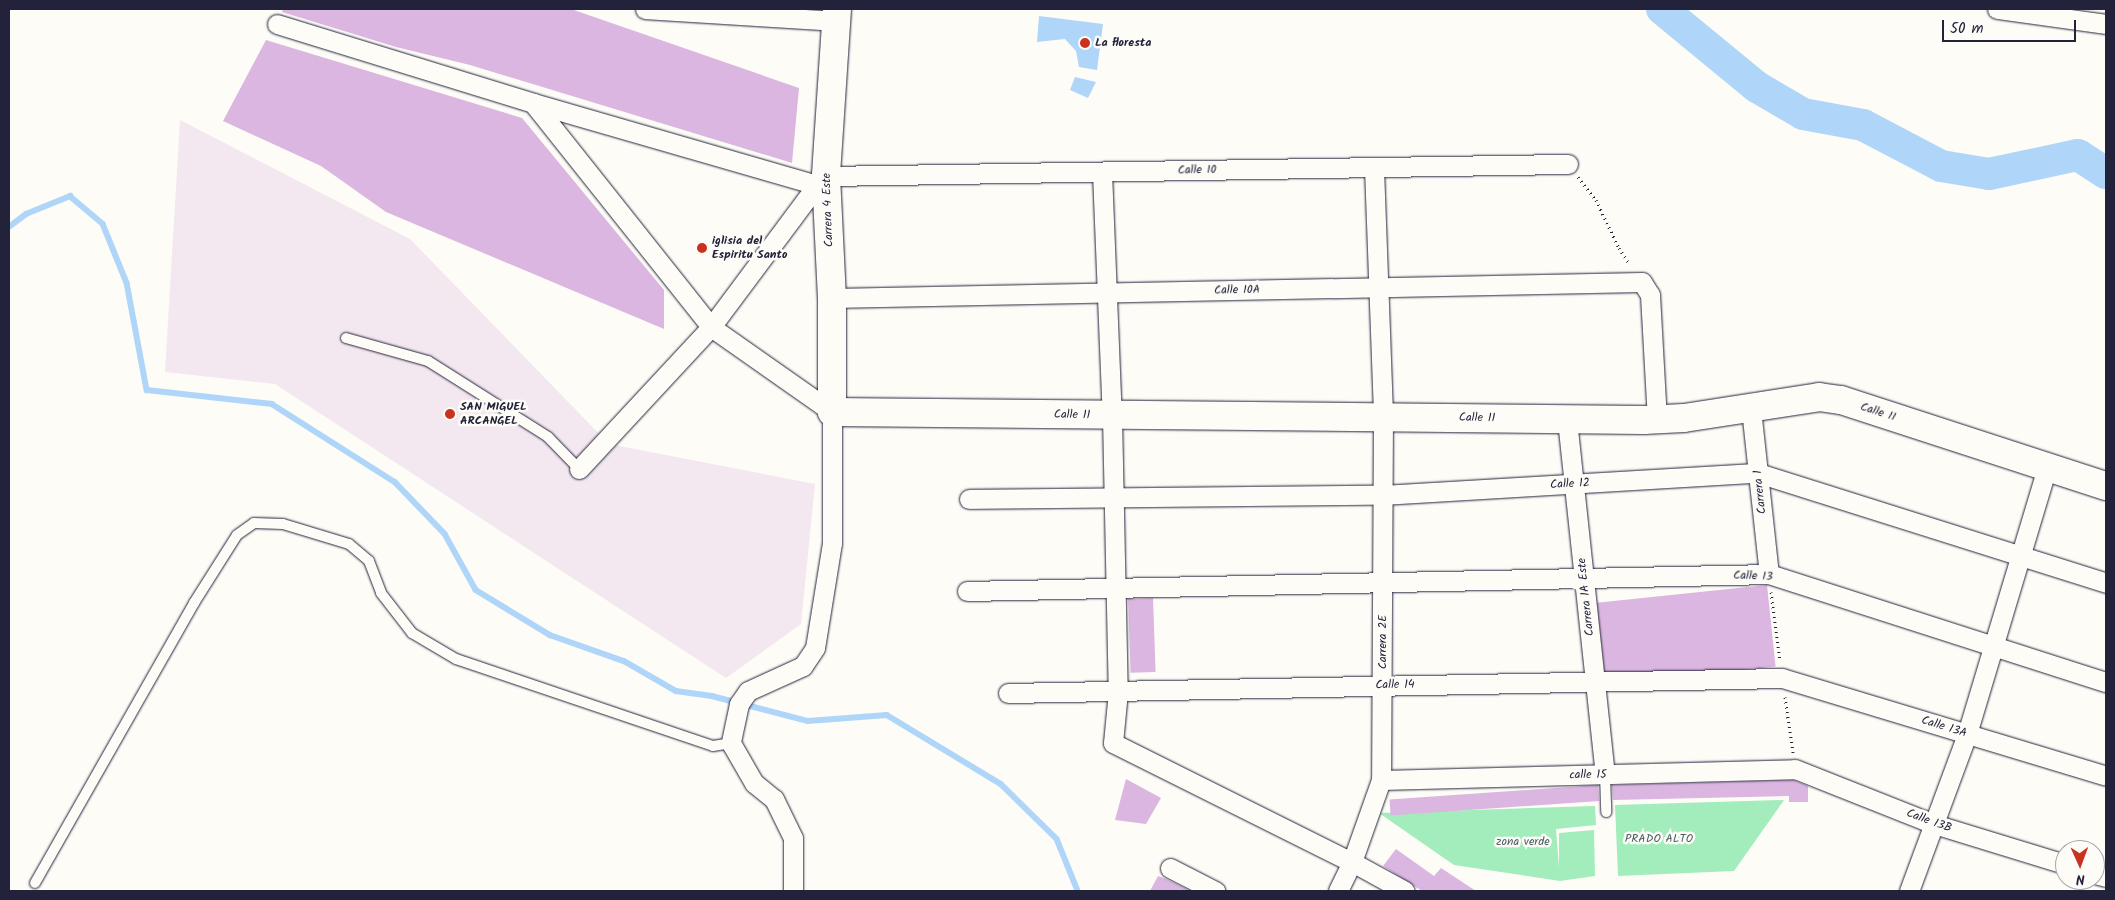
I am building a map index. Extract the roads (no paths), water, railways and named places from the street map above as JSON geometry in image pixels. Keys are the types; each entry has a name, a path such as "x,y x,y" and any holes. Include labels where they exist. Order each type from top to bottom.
{"street":[{"path":"645,9 836,15"},
{"path":"1997,9 2106,24"},
{"name":"Carrera 4 Este","path":"832,412 832,298 821,180 836,15"},
{"name":"Calle 10","path":"277,24 533,103 821,180 1102,172 1568,164"},
{"path":"533,103 711,327 832,412 832,543 815,648 803,666 748,691 739,704 731,743 754,783 774,800 793,838 794,891"},
{"name":"Carrera 2E","path":"1338,891 1352,862 1381,780 1383,495 1374,168"},
{"path":"1102,172 1112,416 1118,691 1113,742 1352,862 1405,891"},
{"path":"579,468 711,327 821,180"},
{"name":"Calle 10A","path":"832,298 1642,282 1650,295 1656,419"},
{"name":"Calle 11","path":"832,412 1112,416 1382,415 1567,420 1656,419 1751,409 1819,397 1841,400 2106,486"},
{"name":"Carrera 1","path":"1751,409 1769,574"},
{"name":"Carrera 1A Este","path":"1567,420 1605,775"},
{"path":"1909,891 1968,734 2047,468"},
{"path":"1758,473 2106,583"},
{"name":"Calle 12","path":"969,499 1383,495 1758,473"},
{"name":"Calle 13","path":"967,591 1769,574 2106,682"},
{"name":"Calle 14","path":"1008,693 1782,678"},
{"name":"Calle 13A","path":"1782,678 2106,776"},
{"name":"calle 15","path":"1381,780 1795,769"},
{"name":"Calle 13B","path":"1795,769 1934,824 2055,861"},
{"path":"1170,868 1215,891"}],"lane":[{"path":"346,338 428,361 548,437 579,468"},
{"path":"36,883 194,603 237,535 254,523 283,524 349,544 369,561 381,593 412,633 456,659 713,746 731,743"},
{"path":"1605,775 1606,812"}],"water":[{"name":"La floresta","path":"1039,16 1103,24 1097,70 1079,67 1076,51 1065,39 1037,42"},
{"path":"1075,77 1096,82 1088,98 1070,90"}],"waterway":[{"path":"1662,9 1757,87 1803,114 1863,125 1941,166 1989,174 2078,155 2106,173"},
{"path":"9,227 26,214 70,196 103,224 127,283 147,390 272,404 395,482 445,534 476,590 550,635 624,661 676,691 712,696 808,721 887,715 1001,784 1057,839 1078,891"}],"place":[{"name":"La floresta","path":"1085,43"},
{"name":"iglisia del Espiritu Santo","path":"702,248"},
{"name":"SAN MIGUEL ARCANGEL","path":"450,414"}],"park label":[{"name":"PRADO ALTO","path":"1659,839"},
{"name":"zona verde","path":"1523,842"}]}
